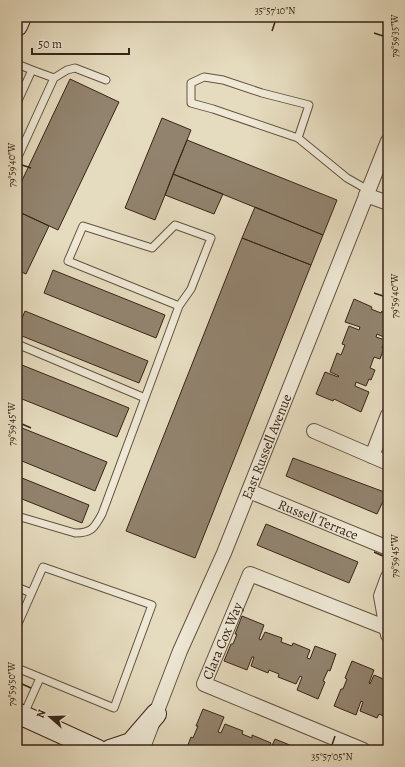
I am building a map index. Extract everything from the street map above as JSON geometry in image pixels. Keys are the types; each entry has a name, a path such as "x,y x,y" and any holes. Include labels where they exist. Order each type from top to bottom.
{"main road":[{"path":"17,26 21,17"},
{"path":"110,750 131,743 156,714"},
{"path":"20,715 98,750"}],"street":[{"name":"East Russell Avenue","path":"142,750 180,651 224,553 388,141"},
{"path":"368,192 388,203"},
{"path":"372,456 388,415"},
{"path":"314,431 388,463"},
{"name":"Russell Terrace","path":"248,492 388,548"},
{"name":"Clara Cox Way","path":"363,750 204,684 250,574 387,631"},
{"path":"387,631 381,596 388,576"}],"lane":[{"path":"17,64 54,78"},
{"path":"17,159 54,78 67,70 75,68 106,80"},
{"path":"17,103 32,70"},
{"path":"298,138 309,105 262,93 223,80 204,77 191,83 191,103 298,138 347,178 368,192"},
{"path":"17,516 75,534 84,533 93,529 102,514 179,306 191,289 211,238 175,225 152,248 83,226 68,261 179,306"},
{"path":"17,344 145,398"},
{"path":"17,626 42,567 152,605 114,708 17,668"},
{"path":"17,587 31,593"},
{"path":"20,715 40,678"}],"building":[{"path":"70,79 119,102 58,230 17,211 17,191"},
{"path":"162,118 191,130 155,220 125,208"},
{"path":"187,140 337,200 323,235 173,174"},
{"path":"173,174 223,194 214,214 165,195"},
{"path":"255,207 323,235 311,265 242,238"},
{"path":"17,211 49,226 26,274 17,270"},
{"path":"242,238 311,265 195,558 126,531"},
{"path":"53,270 165,315 156,338 44,293"},
{"path":"354,299 372,307 371,309 381,313 382,311 388,313 388,339 377,334 376,337 385,340 382,348 384,348 380,359 374,357 370,368 375,370 371,380 369,379 366,386 356,382 355,386 369,392 361,412 334,399 333,401 316,394 325,372 338,377 339,376 330,372 337,353 341,355 345,345 342,344 349,326 359,330 360,327 345,322"},
{"path":"25,311 148,361 139,383 17,334 17,330"},
{"path":"17,363 129,408 117,437 17,397"},
{"path":"17,426 107,462 95,491 17,459"},
{"path":"293,458 387,493 377,514 286,476"},
{"path":"17,476 89,505 82,523 17,497"},
{"path":"266,524 358,562 349,583 257,545"},
{"path":"242,616 264,625 259,639 261,640 265,632 282,638 281,642 292,646 293,643 310,650 307,658 310,659 315,646 336,654 330,671 328,670 323,681 325,682 318,699 297,690 302,677 300,676 296,684 278,677 279,674 269,670 268,673 251,666 254,657 252,657 247,670 224,661 237,634 235,634"},
{"path":"352,661 374,670 369,683 370,684 374,675 388,681 388,718 379,714 377,718 360,711 363,702 361,701 356,715 334,706 347,679 345,678"},
{"path":"203,709 224,717 218,732 221,733 225,724 243,731 242,734 252,738 252,735 271,743 267,750 186,750 191,737 193,738 198,726 196,726"},
{"path":"275,739 297,748 296,750 270,750"}]}
